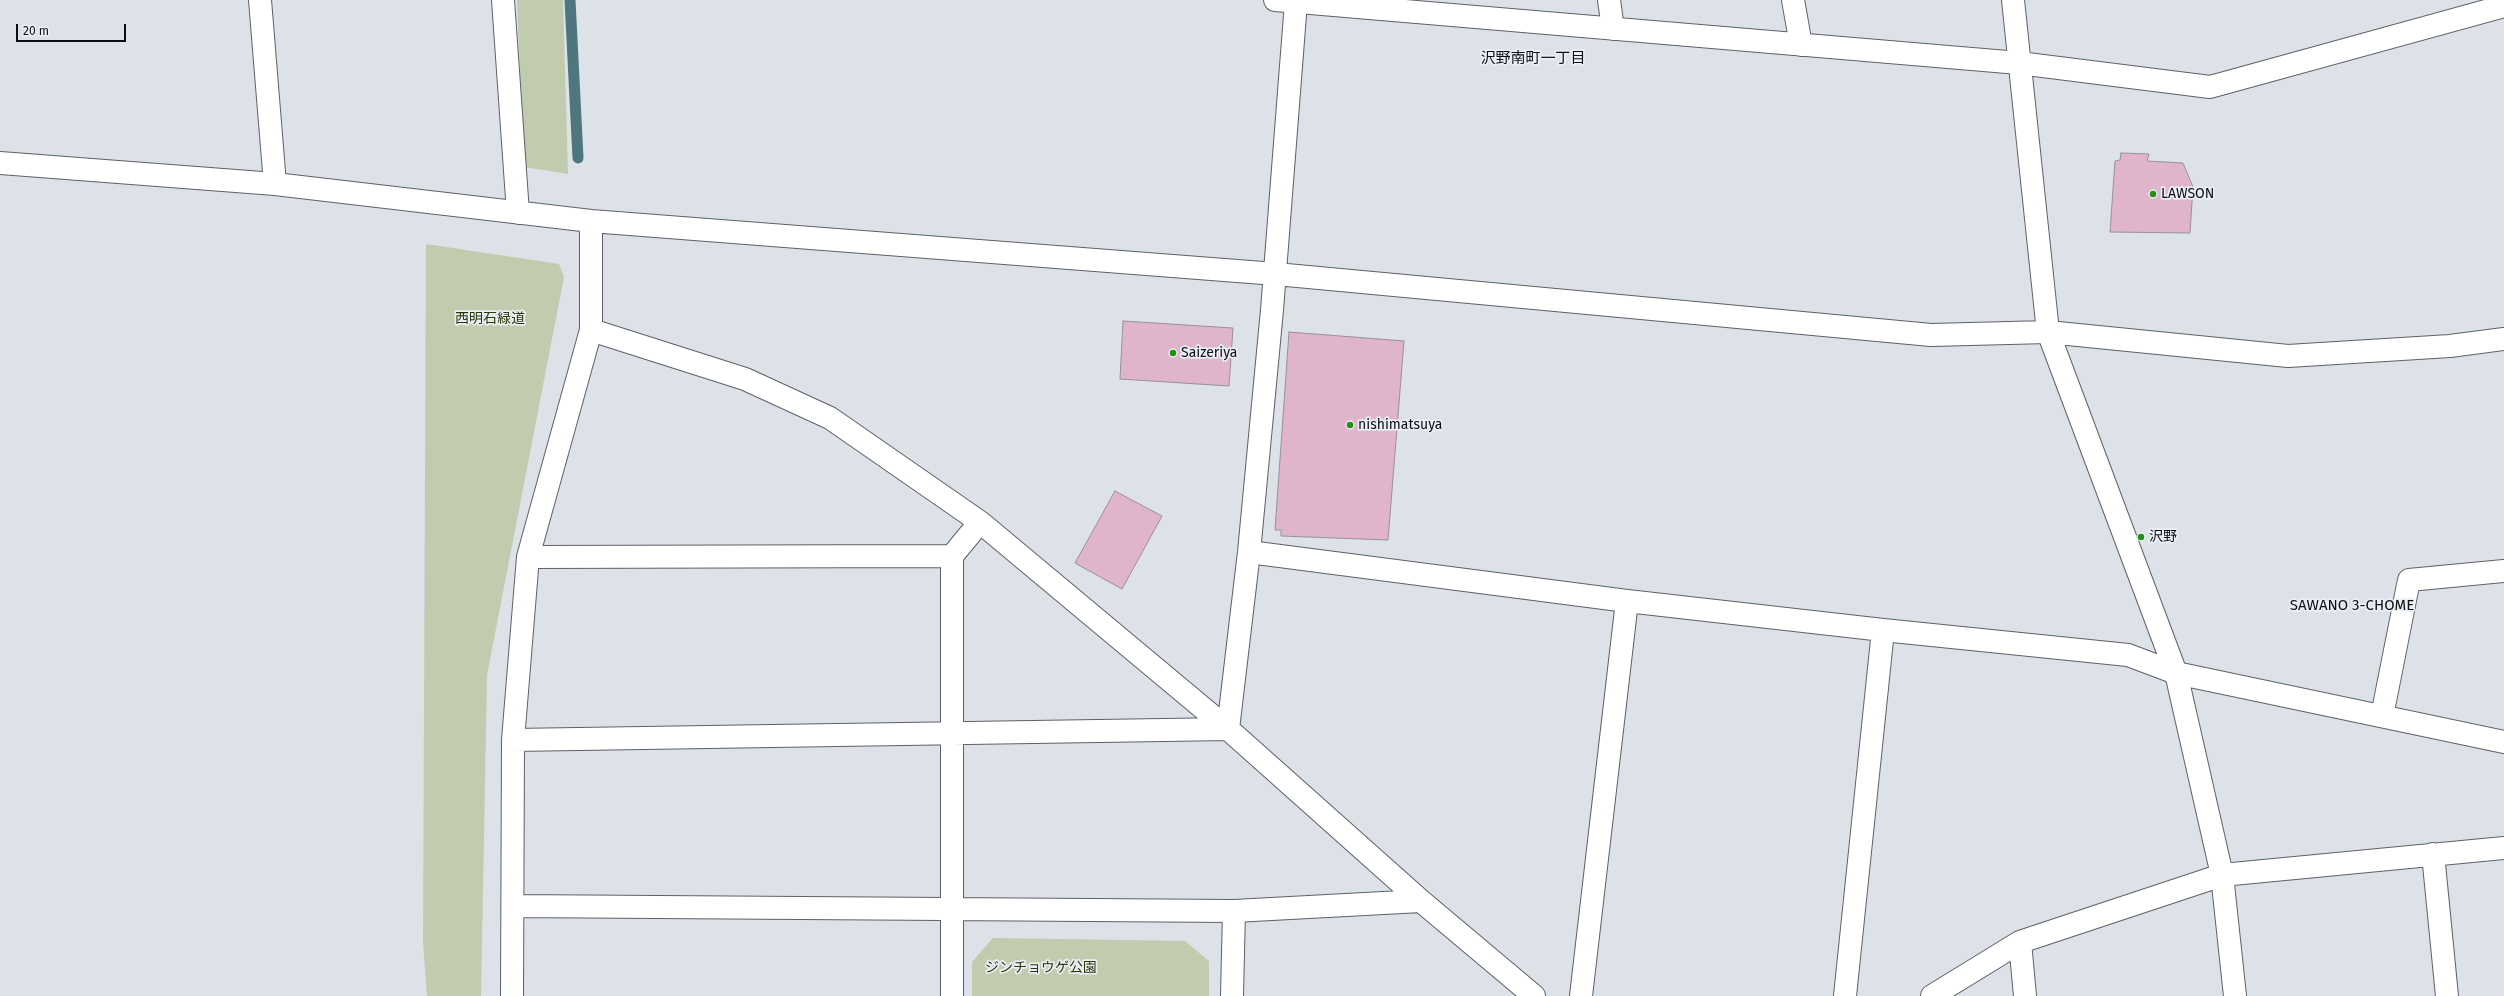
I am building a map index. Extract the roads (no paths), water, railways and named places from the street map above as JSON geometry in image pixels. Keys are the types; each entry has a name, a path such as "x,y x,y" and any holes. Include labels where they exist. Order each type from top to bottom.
{"street":[{"path":"260,0 275,184"},
{"path":"503,0 518,213"},
{"path":"1609,0 1613,29"},
{"path":"1792,0 1801,45"},
{"path":"2013,0 2048,332 2176,673 2222,875 2235,996"},
{"path":"1228,729 1249,552 1276,274 1286,1 2019,63 2210,87 2504,6"},
{"path":"0,163 275,184 591,221 1276,274 1931,335 2048,332 2288,356 2450,346 2504,339"},
{"path":"512,996 513,740 528,557 591,330 591,221"},
{"path":"591,330 745,379 830,418 980,522 1228,729 1421,901 1534,996"},
{"path":"952,996 952,556 980,522"},
{"path":"1249,552 1627,601 1883,630 2128,654 2176,673 2504,742"},
{"path":"528,557 952,556"},
{"path":"2382,716 2409,580 2504,571"},
{"path":"1581,996 1627,601"},
{"path":"1844,996 1883,630"},
{"path":"513,740 952,735 1228,729"},
{"path":"1932,996 2020,942 2222,875 2504,848"},
{"path":"2433,854 2447,996"},
{"path":"513,906 1234,911 1421,901"},
{"path":"1232,996 1234,911"},
{"path":"2020,942 2025,996"}],"waterway":[{"path":"570,0 578,158"}],"place":[{"name":"LAWSON","path":"2153,194"},
{"name":"Saizeriya","path":"1173,353"},
{"name":"nishimatsuya","path":"1350,425"},
{"name":"沢野","path":"2141,537"}],"district":[{"name":"沢野南町一丁目","path":"1533,59"},
{"name":"SAWANO 3-CHOME","path":"2352,606"}],"park label":[{"name":"西明石緑道","path":"490,319"},
{"name":"ジンチョウゲ公園","path":"1041,968"}]}
